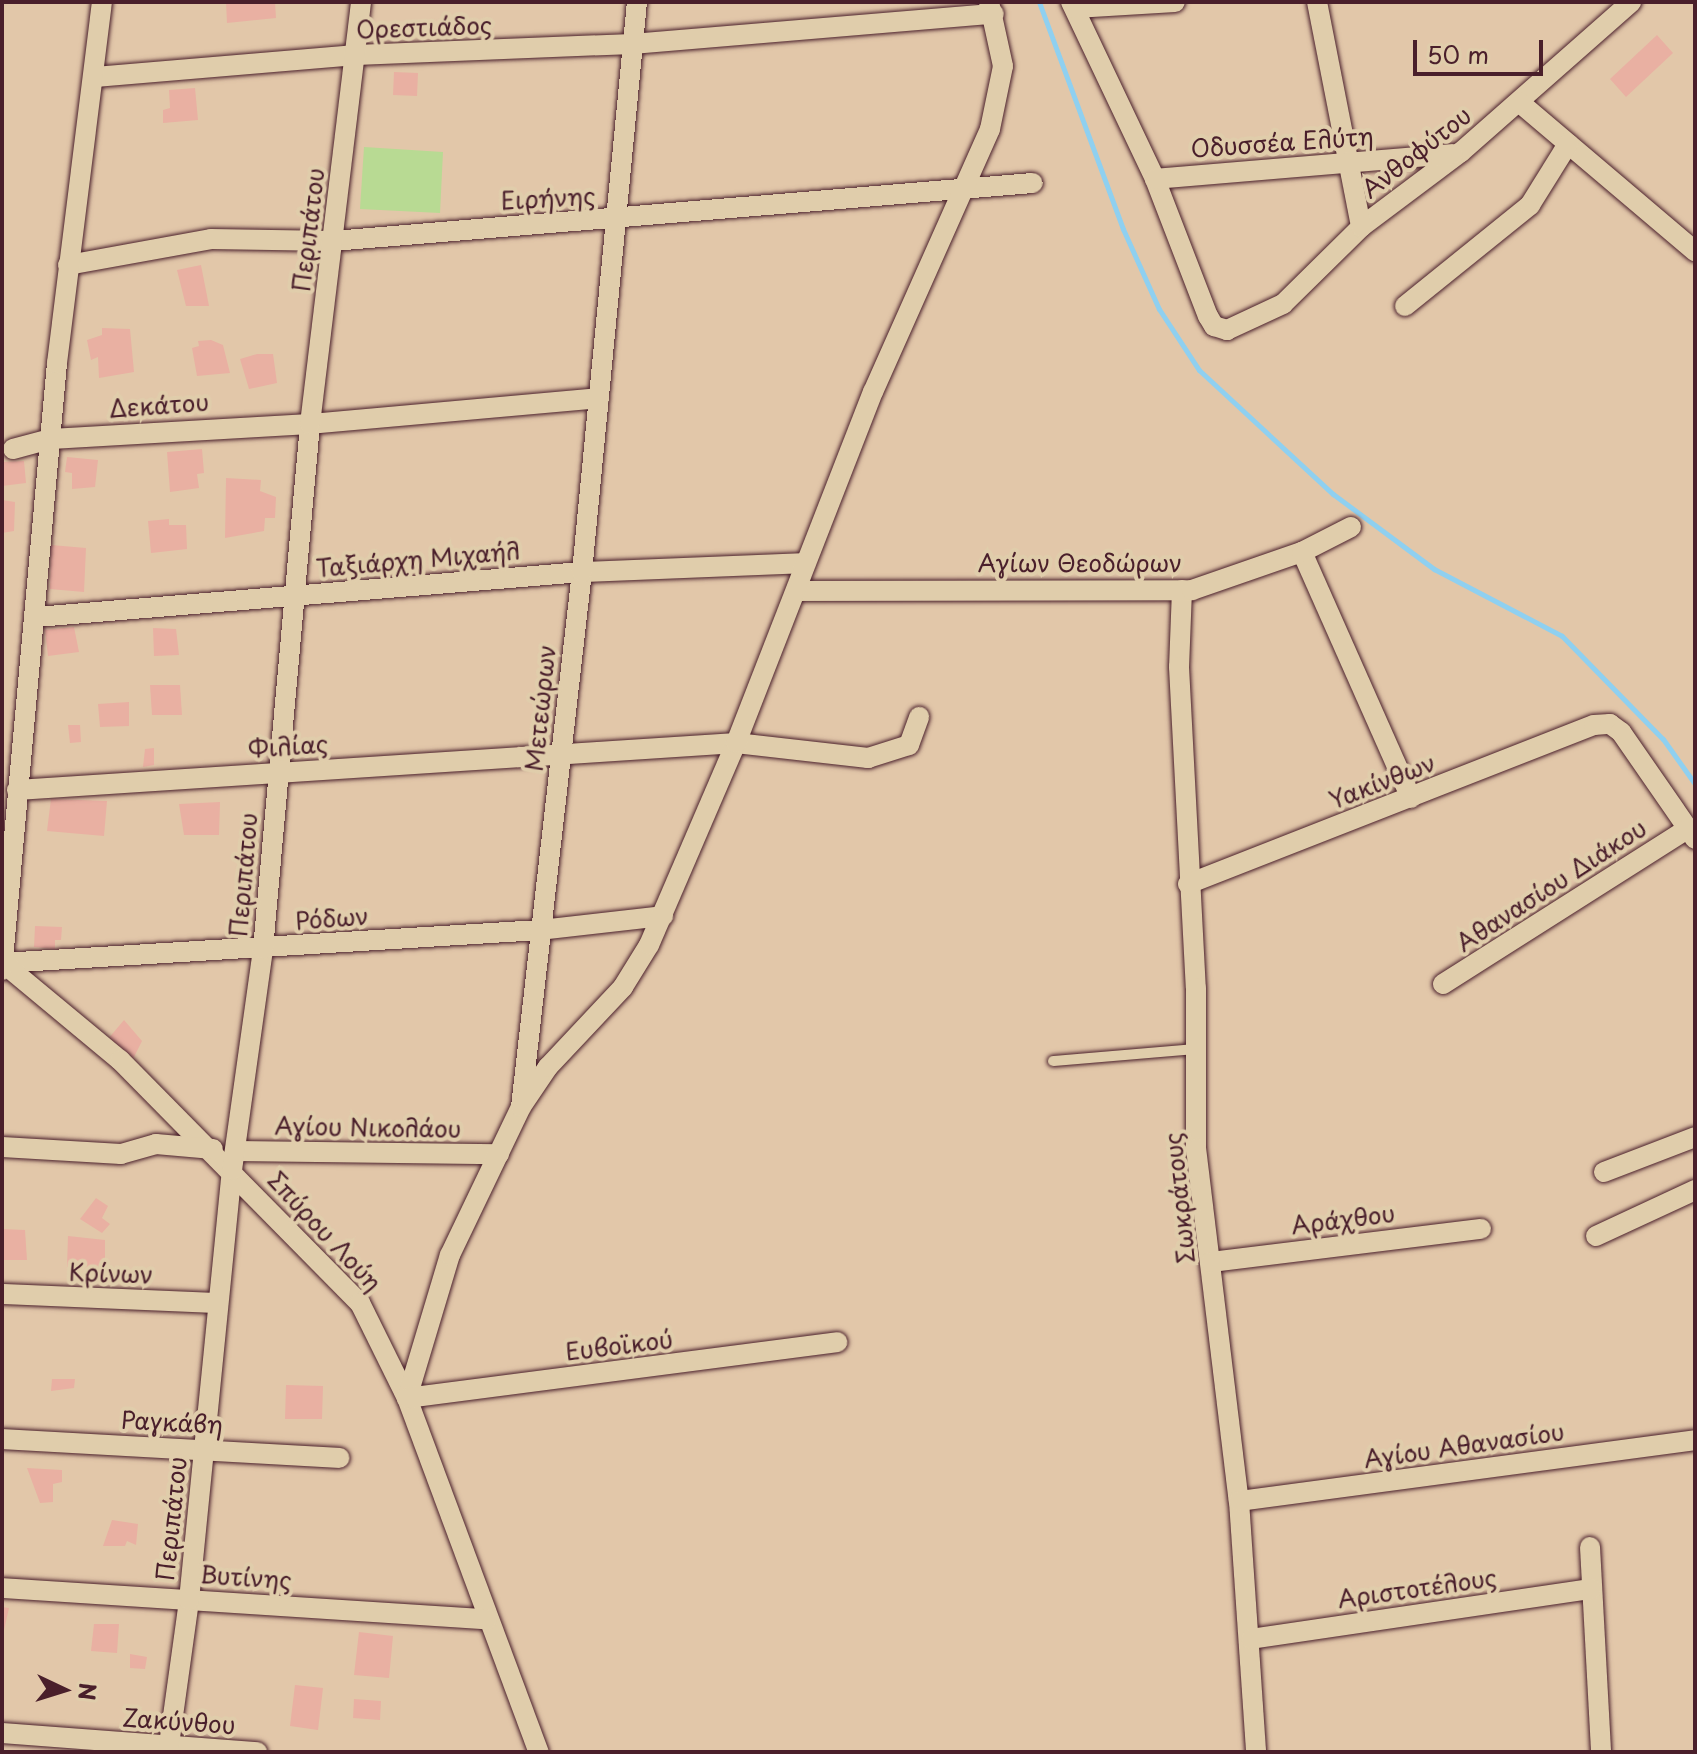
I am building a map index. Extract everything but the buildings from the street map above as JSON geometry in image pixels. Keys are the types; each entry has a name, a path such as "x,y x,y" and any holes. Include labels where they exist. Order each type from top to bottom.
{"street":[{"path":"2,970 68,265 95,77 102,2"},
{"name":"Περιπάτου","path":"169,1749 189,1600 234,1160 263,949 310,424 361,2"},
{"name":"Μετεώρων","path":"407,1398 450,1255 521,1107 582,572 637,2"},
{"path":"1155,179 1073,5 1175,2"},
{"path":"1317,2 1345,161 1361,227"},
{"name":"Ανθοφύτου","path":"1155,179 1208,316 1214,326 1227,330 1283,304 1361,227 1461,152 1631,2"},
{"path":"521,1107 548,1067 623,987 663,916 736,743 796,591 804,563 999,102 1002,54 992,8"},
{"name":"Ορεστιάδος","path":"95,77 356,55 633,44 992,8"},
{"path":"1519,102 1695,251"},
{"path":"1405,306 1530,205 1568,144"},
{"name":"Οδυσσέα Ελύτη","path":"1155,179 1345,161 1427,159 1461,152"},
{"name":"Ειρήνης","path":"68,265 211,239 333,241 618,220 1033,183"},
{"name":"Δεκάτου","path":"13,449 51,439 310,424 599,398"},
{"name":"Αγίων Θεοδώρων","path":"796,591 1182,590 1302,552 1351,527"},
{"path":"1302,552 1411,798"},
{"name":"Ταξιάρχη Μιχαήλ","path":"36,617 582,572 804,563"},
{"name":"Σωκράτους","path":"1182,590 1179,667 1198,1049 1196,1148 1239,1501 1251,1639 1256,1752"},
{"name":"Φιλίας","path":"17,790 736,743 868,758 909,745 919,717"},
{"name":"Υακίνθων","path":"1188,884 1594,725 1610,724 1621,732 1691,834"},
{"name":"Αθανασίου Διάκου","path":"1443,984 1691,834"},
{"name":"Ρόδων","path":"2,963 540,930 663,916"},
{"name":"Σπύρου Λούη","path":"2,963 120,1060 213,1149 234,1160 360,1303 407,1398 539,1752"},
{"path":"1604,1172 1695,1137"},
{"path":"2,1147 136,1152 156,1144 213,1149"},
{"name":"Αγίου Νικολάου","path":"234,1160 499,1154"},
{"path":"1596,1236 1695,1190"},
{"name":"Αράχθου","path":"1211,1262 1481,1229"},
{"name":"Κρίνων","path":"2,1294 218,1303"},
{"name":"Ευβοϊκού","path":"407,1398 837,1342"},
{"name":"Ραγκάβη","path":"2,1439 339,1458"},
{"name":"Αγίου Αθανασίου","path":"1239,1501 1695,1440"},
{"path":"1590,1547 1601,1752"},
{"name":"Βυτίνης","path":"2,1588 487,1619"},
{"name":"Αριστοτέλους","path":"1251,1639 1591,1589"},
{"name":"Ζακύνθου","path":"2,1733 169,1749 257,1752"}],"lane":[{"path":"1053,1061 1198,1049"}],"green space":[{"path":"364,147 443,152 440,213 360,209"}],"waterway":[{"path":"1039,2 1123,229 1159,309 1199,370 1333,494 1434,569 1562,636 1663,739 1695,784"}]}
